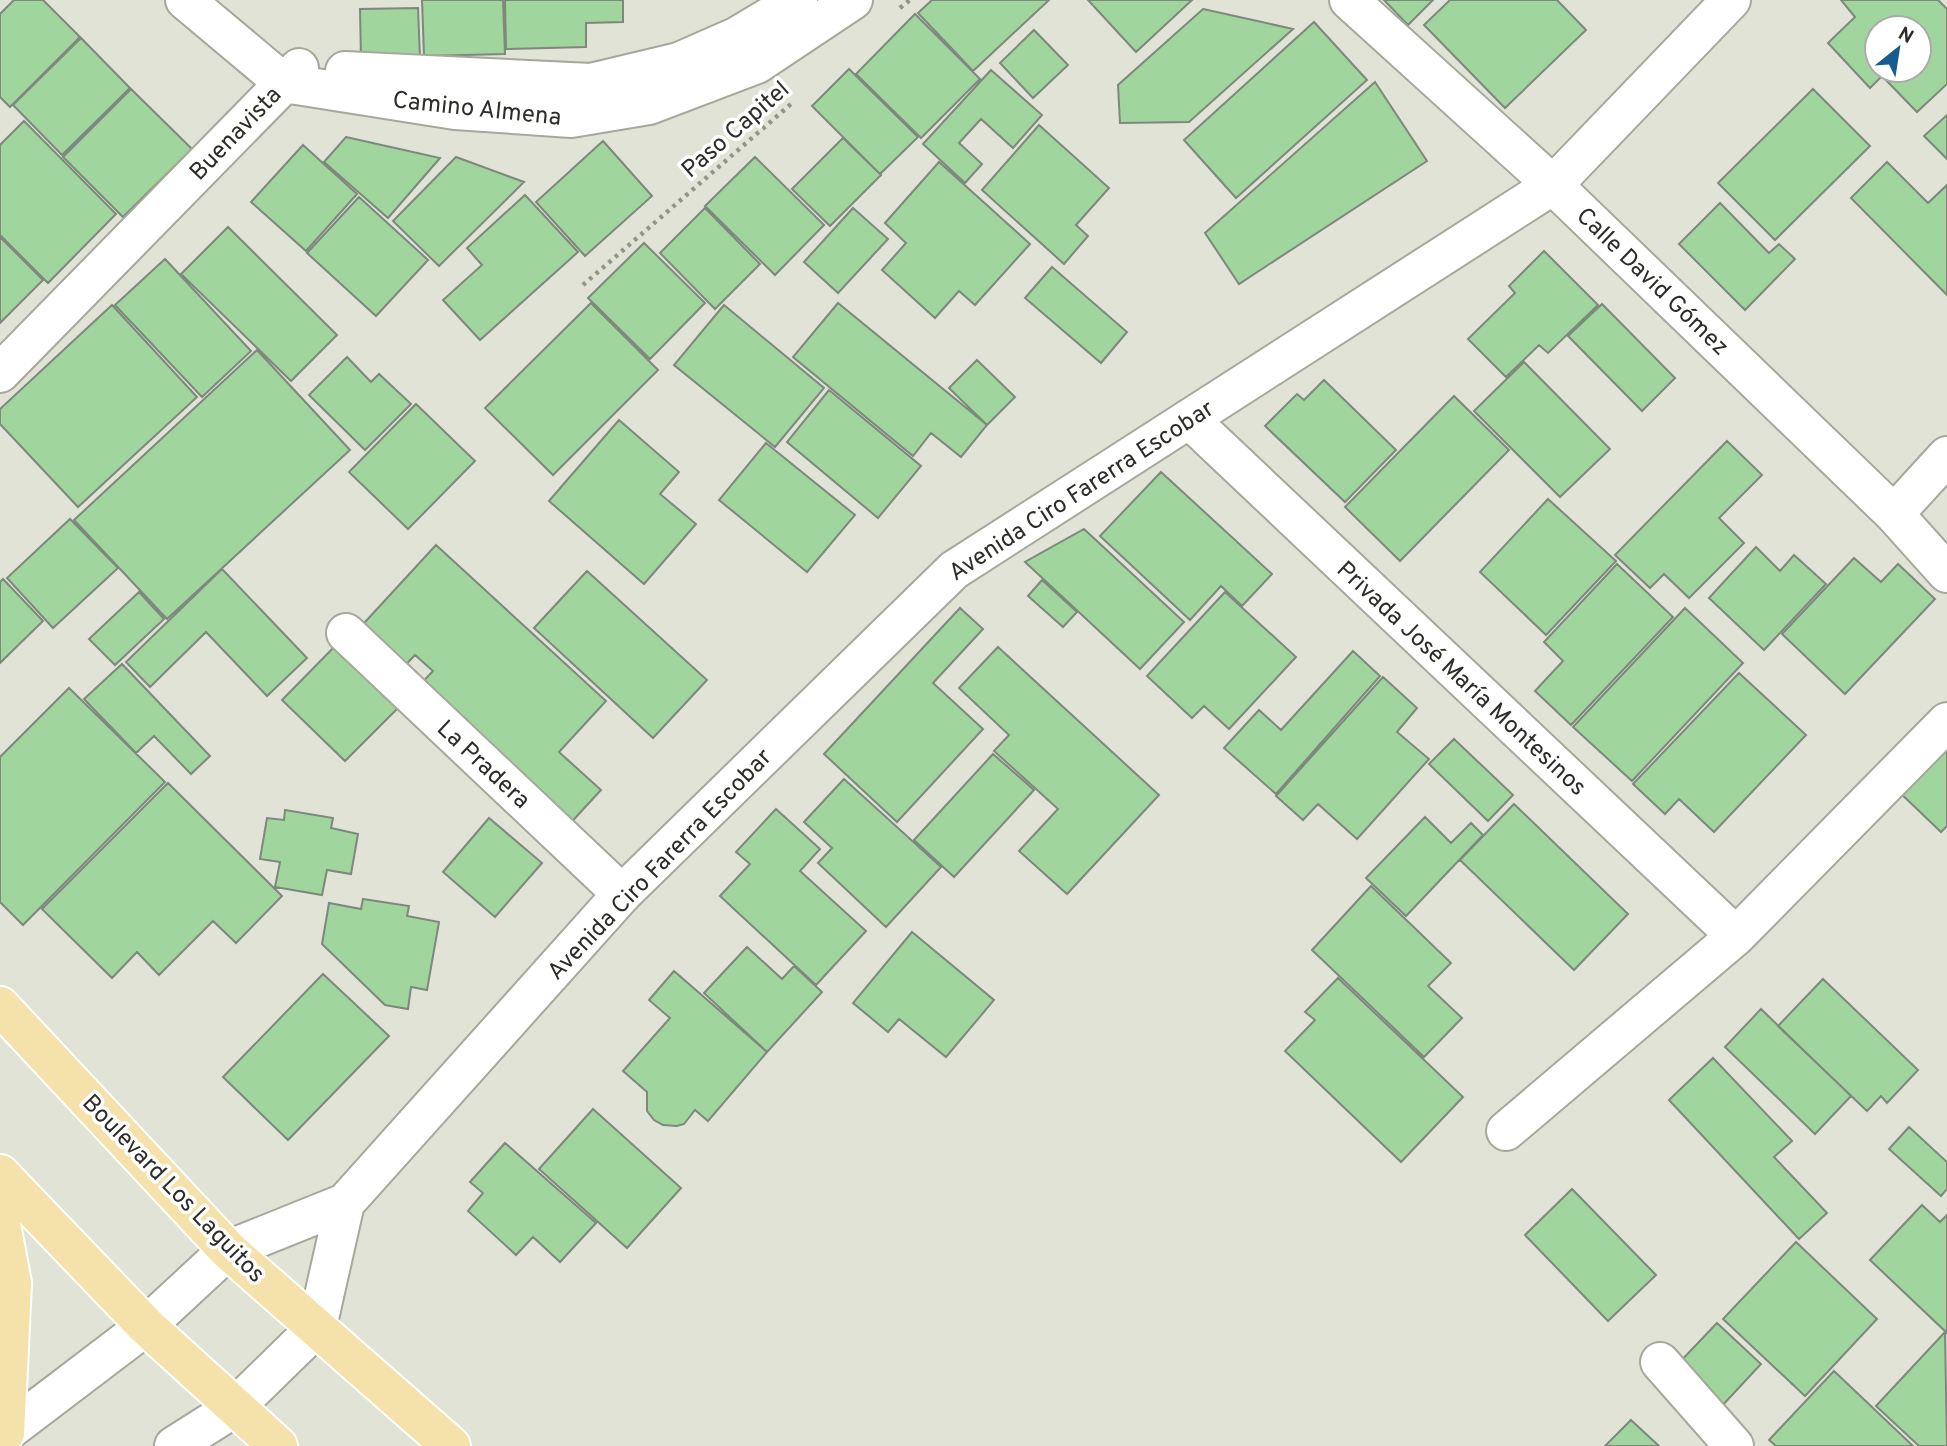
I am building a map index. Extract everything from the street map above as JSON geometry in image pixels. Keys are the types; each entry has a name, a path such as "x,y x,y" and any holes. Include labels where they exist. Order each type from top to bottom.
{"main road":[{"name":"Boulevard Los Laguitos","path":"0,1006 228,1250 451,1446"},
{"path":"0,1174 146,1326 278,1446"},
{"path":"0,1219 12,1283 3,1435"}],"street":[{"path":"185,0 291,76"},
{"name":"Camino Almena","path":"291,76 591,83 679,62 736,37 798,0"},
{"name":"Camino Almena","path":"291,76 455,110 571,118 649,105 757,64 853,0"},
{"name":"Calle David Gómez","path":"1349,0 1553,185 1894,514 1947,573"},
{"name":"Avenida Ciro Farerra Escobar","path":"228,1250 345,1203 622,894 954,570 1553,185 1731,0"},
{"name":"Buenavista","path":"0,373 291,76"},
{"name":"Privada José María Montesinos","path":"1189,419 1736,936"},
{"path":"1894,514 1947,456"},
{"name":"La Pradera","path":"346,633 622,894"},
{"path":"1507,1131 1736,936 1947,722"},
{"name":"Avenida Ciro Farerra Escobar","path":"317,1327 345,1203"},
{"path":"3,1435 146,1326 228,1250"},
{"path":"174,1446 234,1408 317,1327"},
{"path":"1660,1362 1734,1446"}],"path":[{"path":"899,9 910,0"},
{"name":"Paso Capitel","path":"583,285 794,101"}],"building":[{"path":"14,0 43,0 80,37 10,107 0,97 0,14"},
{"path":"422,0 503,0 505,54 424,56"},
{"path":"505,0 623,0 623,22 586,23 586,47 506,49"},
{"path":"932,0 1049,0 973,71 918,13"},
{"path":"1088,0 1192,0 1136,52"},
{"path":"1384,0 1433,0 1408,25"},
{"path":"1450,0 1557,0 1586,30 1505,108 1424,25"},
{"path":"1841,0 1938,0 1947,9 1947,84 1917,112 1890,84 1933,84 1933,14 1863,14 1863,80 1828,43 1855,17"},
{"path":"418,8 420,58 361,59 360,9"},
{"path":"1203,9 1293,29 1189,122 1120,123 1118,85"},
{"path":"915,14 980,79 921,138 856,74"},
{"path":"1314,22 1367,80 1236,198 1184,140"},
{"path":"1034,30 1068,65 1033,98 1000,63"},
{"path":"81,38 130,88 62,155 13,105"},
{"path":"849,69 918,137 880,174 812,106"},
{"path":"991,70 1042,115 1013,148 981,119 959,143 982,164 965,183 923,144"},
{"path":"1375,82 1427,161 1239,284 1205,233"},
{"path":"131,89 192,149 123,217 63,157"},
{"path":"1813,89 1870,146 1775,240 1718,183"},
{"path":"1947,115 1947,159 1924,136"},
{"path":"24,121 116,214 48,283 0,235 0,145"},
{"path":"1039,125 1109,188 1076,225 1088,236 1064,264 982,190"},
{"path":"346,137 440,158 388,218 324,162"},
{"path":"843,138 881,175 830,226 792,189"},
{"path":"603,141 652,196 585,256 536,202"},
{"path":"303,145 357,194 306,251 251,202"},
{"path":"456,157 524,182 439,266 393,221"},
{"path":"755,157 824,225 775,275 705,206"},
{"path":"939,162 1030,244 975,305 959,291 935,318 882,270 906,243 885,223"},
{"path":"1887,162 1928,203 1947,185 1947,295 1851,198"},
{"path":"525,195 578,252 480,340 443,300 482,265 467,248"},
{"path":"359,197 428,260 376,316 307,253"},
{"path":"1720,203 1769,253 1779,244 1795,259 1745,310 1679,244"},
{"path":"705,208 760,264 715,309 660,253"},
{"path":"853,208 888,239 838,293 804,262"},
{"path":"228,227 337,335 291,381 181,274"},
{"path":"0,237 43,280 0,323"},
{"path":"644,243 705,303 650,359 588,298"},
{"path":"1544,251 1598,305 1548,353 1539,345 1506,377 1468,339 1515,293 1509,286"},
{"path":"165,259 251,351 202,397 115,305"},
{"path":"1052,267 1127,332 1101,363 1025,298"},
{"path":"591,303 658,370 553,475 485,408"},
{"path":"838,303 987,425 961,457 931,433 913,456 793,357"},
{"path":"1602,304 1675,378 1642,411 1568,336"},
{"path":"112,305 197,397 78,507 0,424 0,409"},
{"path":"724,305 824,388 775,447 674,365"},
{"path":"257,350 350,450 167,619 74,520"},
{"path":"347,357 371,382 379,374 411,404 365,450 309,395"},
{"path":"977,360 1015,397 987,425 949,388"},
{"path":"1524,362 1610,449 1560,497 1474,411"},
{"path":"1324,380 1396,450 1345,502 1265,426 1297,394 1304,400"},
{"path":"829,390 921,466 878,518 787,442"},
{"path":"1454,396 1509,450 1400,561 1345,507"},
{"path":"416,404 475,461 408,529 349,472"},
{"path":"619,420 679,472 660,494 696,524 644,584 549,501"},
{"path":"1727,441 1762,475 1719,518 1744,543 1689,598 1664,574 1650,588 1615,555"},
{"path":"766,443 855,515 807,572 719,500"},
{"path":"1161,472 1272,574 1242,606 1221,586 1190,620 1100,536"},
{"path":"1548,499 1616,561 1546,635 1480,572"},
{"path":"70,519 118,568 53,628 7,578"},
{"path":"1084,529 1184,622 1140,669 1025,562"},
{"path":"436,545 606,701 559,752 601,790 565,829 414,691 433,671 415,655 397,674 354,634"},
{"path":"1756,547 1780,571 1794,555 1826,584 1764,650 1709,598"},
{"path":"1854,558 1881,582 1898,564 1935,599 1845,694 1782,634"},
{"path":"1617,564 1673,617 1571,725 1535,691 1563,661 1544,642"},
{"path":"222,569 307,658 267,696 206,632 150,687 126,662"},
{"path":"587,571 707,680 653,738 534,628"},
{"path":"3,579 43,621 0,663 0,582"},
{"path":"1042,580 1077,612 1063,627 1028,596"},
{"path":"139,592 164,619 115,665 89,639"},
{"path":"1225,592 1296,657 1229,729 1204,706 1192,718 1147,676"},
{"path":"960,608 983,629 933,683 983,729 897,822 824,754"},
{"path":"1685,608 1743,663 1632,781 1573,727"},
{"path":"345,636 409,697 345,761 282,700"},
{"path":"998,647 1159,795 1067,894 1019,851 1058,809 994,751 1009,735 959,688"},
{"path":"1353,651 1380,676 1276,794 1224,748 1259,710 1281,730"},
{"path":"122,664 210,756 191,774 154,736 136,753 84,699"},
{"path":"1739,673 1806,735 1714,832 1679,799 1665,814 1633,784"},
{"path":"1383,677 1417,708 1397,732 1429,759 1357,839 1318,804 1303,820 1276,796"},
{"path":"69,688 165,782 23,925 0,902 0,757"},
{"path":"1947,735 1947,826 1941,832 1896,789"},
{"path":"1454,739 1513,795 1488,821 1429,764"},
{"path":"993,754 1034,790 954,877 914,840"},
{"path":"844,779 941,867 886,927 818,863 832,848 804,822"},
{"path":"168,783 282,896 236,943 213,921 159,975 137,952 112,978 42,909"},
{"path":"1514,804 1628,914 1574,970 1460,860"},
{"path":"776,809 820,849 800,871 866,931 816,985 720,896 750,864 736,852"},
{"path":"285,810 333,818 331,828 358,834 351,874 327,870 322,895 275,887 280,862 260,859 267,818 284,820"},
{"path":"1425,817 1451,843 1471,823 1483,835 1406,916 1366,878"},
{"path":"489,818 542,863 495,917 443,872"},
{"path":"1371,886 1451,963 1428,986 1462,1018 1424,1057 1312,950"},
{"path":"363,899 409,906 407,916 439,922 427,990 411,987 408,1009 385,1005 322,944 329,903 361,909"},
{"path":"912,932 994,1000 946,1057 899,1019 888,1032 853,1003"},
{"path":"747,947 782,979 794,966 822,992 767,1052 704,993"},
{"path":"674,971 767,1052 708,1121 695,1110 684,1124 677,1126 663,1125 654,1120 647,1111 647,1092 623,1071 670,1018 649,1000"},
{"path":"323,974 389,1036 288,1140 223,1077"},
{"path":"1338,978 1463,1097 1401,1162 1285,1051 1315,1020 1305,1012"},
{"path":"1823,979 1918,1070 1887,1103 1881,1096 1867,1111 1778,1026"},
{"path":"1761,1009 1851,1096 1815,1134 1725,1047"},
{"path":"1713,1058 1792,1141 1774,1157 1827,1213 1799,1239 1669,1100"},
{"path":"593,1109 681,1188 627,1248 539,1169"},
{"path":"1909,1127 1947,1162 1947,1189 1941,1196 1889,1149"},
{"path":"505,1143 596,1223 560,1262 533,1237 516,1255 468,1211 483,1193 470,1182"},
{"path":"1572,1189 1656,1275 1608,1321 1525,1235"},
{"path":"1922,1205 1940,1222 1947,1215 1947,1333 1870,1260"},
{"path":"1796,1242 1877,1319 1805,1396 1723,1319"},
{"path":"1717,1323 1761,1364 1720,1408 1676,1366"},
{"path":"1945,1332 1947,1446 1919,1446 1876,1406"},
{"path":"1834,1371 1913,1446 1776,1446 1769,1440"},
{"path":"1631,1420 1659,1446 1605,1446"}]}
